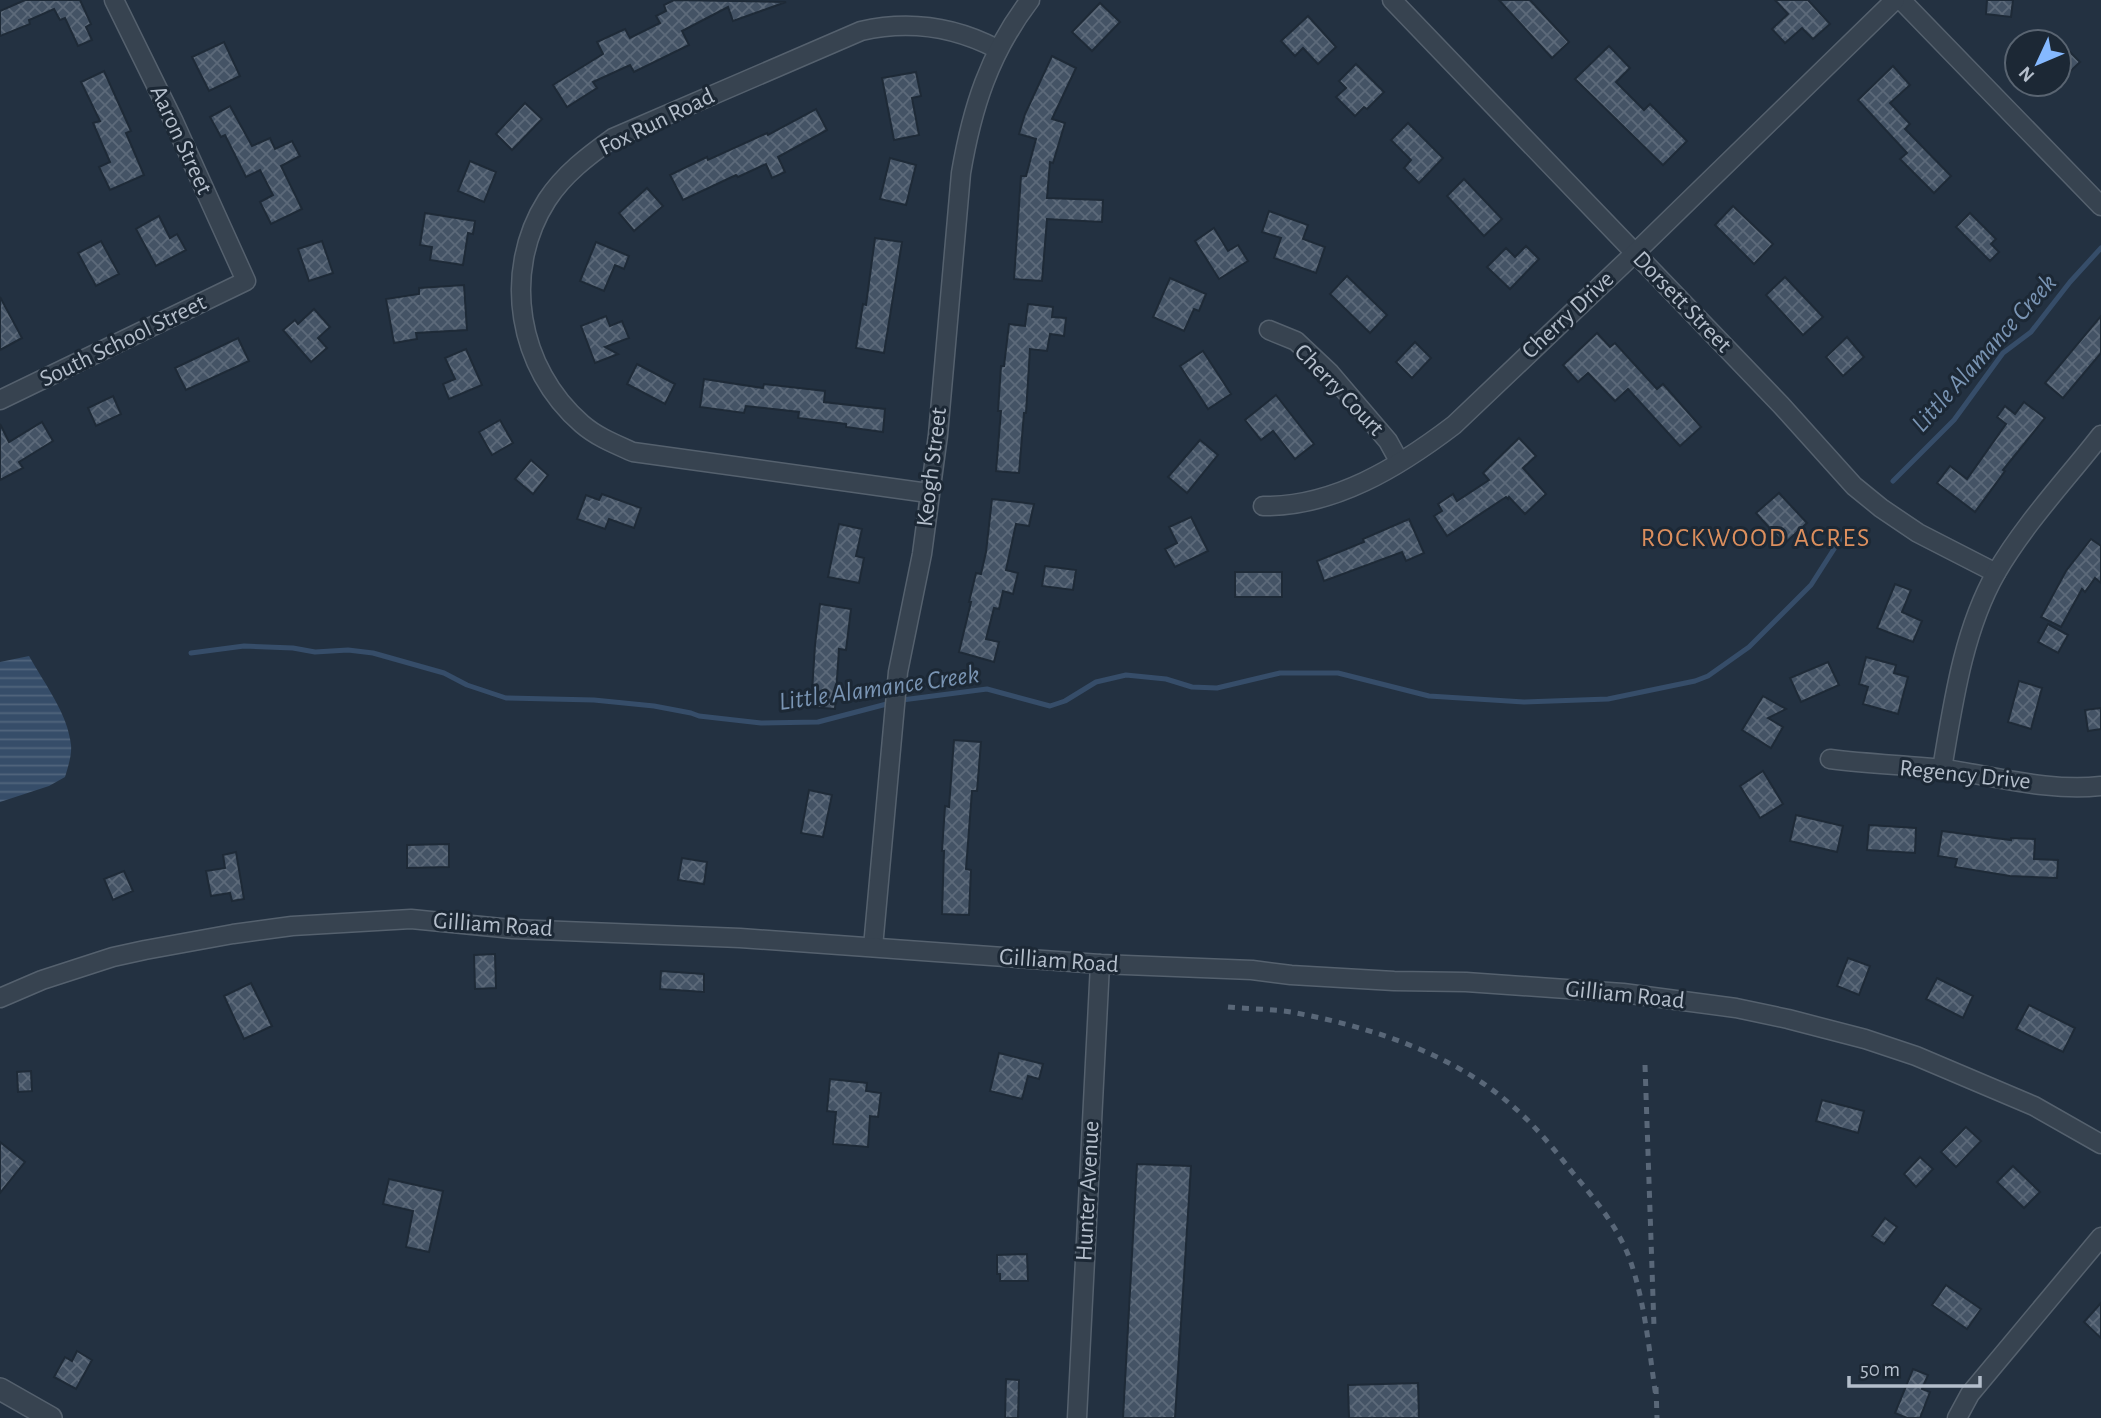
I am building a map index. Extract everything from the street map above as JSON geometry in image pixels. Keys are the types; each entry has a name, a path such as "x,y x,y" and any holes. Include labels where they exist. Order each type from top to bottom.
{"street":[{"name":"Aaron Street","path":"114,0 174,122 246,281"},
{"name":"Keogh Street","path":"873,947 898,672 922,554 928,493 938,435 961,173 979,96 997,49 1030,0"},
{"name":"Dorsett Street","path":"1392,0 1781,405 1854,486 1918,533 1996,573"},
{"name":"Cherry Drive","path":"1263,506 1301,504 1329,496 1373,477 1424,447 1454,425 1895,0"},
{"path":"1901,0 2101,206"},
{"name":"Fox Run Road","path":"928,493 633,452 607,441 583,425 561,403 538,368 525,332 520,298 522,267 529,237 547,200 559,183 581,161 613,138 860,31 896,25 948,29 997,49"},
{"name":"South School Street","path":"0,400 246,281"},
{"name":"Cherry Court","path":"1269,330 1296,341 1329,373 1388,441 1399,461"},
{"path":"1942,769 1962,661 1996,573 2029,526 2101,435"},
{"name":"Regency Drive","path":"1830,759 1942,769 2022,782 2101,786"},
{"name":"Gilliam Road","path":"0,998 54,976 145,950 233,934 411,919 513,929 740,938 1100,964 1252,970 1394,981 1479,982 1623,993 1736,1008 1865,1039 1916,1056 2034,1106 2101,1144"},
{"name":"Hunter Avenue","path":"1077,1418 1100,964"},
{"path":"1956,1418 1970,1394 2101,1237"},
{"path":"0,1389 51,1418"}],"water":[{"path":"29,656 65,722 71,745 70,757 65,777 49,786 0,802 0,662"}],"building":[{"path":"25,0 80,0 91,24 86,27 92,40 78,46 65,18 60,20 54,9 29,20 30,24 0,36 0,11"},
{"path":"674,0 786,2 733,21 728,7 682,31 689,45 634,72 630,65 593,82 597,88 567,107 553,85 603,54 597,42 625,29 630,38 660,23 656,16 666,11 664,5"},
{"path":"1499,0 1530,0 1569,42 1552,58"},
{"path":"1775,0 1808,0 1830,24 1813,39 1802,28 1785,43 1772,29 1788,14"},
{"path":"1987,0 2013,0 2011,17 1986,14"},
{"path":"1100,3 1120,22 1092,51 1072,32"},
{"path":"1308,16 1336,47 1318,64 1303,48 1295,56 1281,41"},
{"path":"224,42 240,76 209,91 192,57"},
{"path":"1609,46 1630,68 1616,82 1644,110 1650,104 1687,141 1663,165 1575,79"},
{"path":"2073,55 2080,62 2073,69"},
{"path":"1052,56 1076,68 1052,119 1065,123 1053,163 1050,162 1047,198 1103,200 1102,222 1047,219 1042,281 1014,279 1021,176 1026,176 1036,139 1019,134 1025,114"},
{"path":"1356,64 1384,92 1367,109 1364,107 1355,116 1336,97 1346,88 1339,81"},
{"path":"1893,66 1910,85 1890,103 1910,124 1905,129 1951,176 1934,193 1900,159 1907,153 1858,100"},
{"path":"104,71 131,131 126,133 144,175 110,190 99,167 110,162 93,123 100,121 81,82"},
{"path":"916,72 921,96 912,98 919,135 894,140 882,78"},
{"path":"525,103 542,119 512,150 496,134"},
{"path":"230,106 252,146 270,138 275,149 292,141 300,156 281,166 302,209 271,224 260,202 273,195 260,170 246,177 225,135 221,137 210,117"},
{"path":"816,109 827,130 778,157 785,172 772,178 766,164 683,200 670,175 707,157 708,160 767,133 768,135"},
{"path":"1408,123 1443,158 1419,183 1404,168 1411,160 1391,140"},
{"path":"890,158 916,165 906,205 880,199"},
{"path":"470,161 496,172 484,202 458,191"},
{"path":"1464,179 1502,219 1484,236 1447,196"},
{"path":"647,188 663,206 634,231 619,213"},
{"path":"1733,206 1773,244 1754,264 1715,225"},
{"path":"1269,211 1308,225 1303,239 1325,247 1316,273 1274,258 1281,238 1262,232"},
{"path":"425,213 475,221 473,234 468,233 463,265 430,260 432,247 420,245"},
{"path":"1970,213 1996,239 1991,244 1999,252 1990,261 1956,227"},
{"path":"159,216 170,238 177,234 186,250 156,266 136,229"},
{"path":"1214,228 1228,251 1238,245 1248,261 1219,279 1195,241"},
{"path":"875,238 902,242 884,353 856,348 863,304 866,305"},
{"path":"101,241 119,274 96,286 78,253"},
{"path":"322,241 333,273 309,281 298,249"},
{"path":"596,242 629,256 624,269 615,265 604,291 580,281"},
{"path":"1526,246 1539,259 1510,289 1487,267 1506,248 1515,257"},
{"path":"1347,276 1387,315 1370,333 1330,294"},
{"path":"1785,277 1823,317 1803,335 1766,295"},
{"path":"1170,278 1206,294 1199,311 1194,309 1184,331 1153,317"},
{"path":"464,285 467,330 416,333 417,339 394,343 386,299 419,294 419,288"},
{"path":"0,297 22,338 0,350"},
{"path":"1028,304 1053,307 1052,317 1066,318 1064,336 1050,334 1047,351 1030,349 1019,473 996,471 1001,411 998,411 1001,366 1004,366 1009,324 1025,326"},
{"path":"314,309 330,327 318,338 327,348 311,362 283,330 295,320 298,324"},
{"path":"606,316 610,326 622,321 629,338 605,347 618,354 595,363 581,326"},
{"path":"2101,316 2101,353 2063,398 2045,383"},
{"path":"1597,333 1610,347 1615,343 1657,389 1663,384 1701,427 1680,446 1628,389 1615,401 1588,373 1578,382 1563,365"},
{"path":"1847,337 1864,357 1843,376 1826,357"},
{"path":"238,338 249,361 186,390 175,368"},
{"path":"1415,342 1431,358 1412,378 1396,362"},
{"path":"466,349 482,385 449,399 443,384 455,379 445,358"},
{"path":"1203,351 1231,394 1208,409 1180,366"},
{"path":"637,364 675,384 665,404 627,384"},
{"path":"704,379 763,388 764,384 825,391 824,402 885,409 883,432 798,418 799,412 746,406 744,413 700,407"},
{"path":"1276,395 1314,444 1295,459 1273,431 1261,440 1245,420"},
{"path":"113,396 121,414 96,426 88,408"},
{"path":"2024,402 2045,418 2003,470 2005,471 1975,512 1937,483 1950,466 1967,479 2006,424 1997,417 2005,406 2015,414"},
{"path":"500,420 513,443 492,455 479,432"},
{"path":"42,422 53,441 19,462 23,468 0,480 0,424 9,442"},
{"path":"1519,438 1536,456 1523,468 1546,494 1525,514 1506,497 1447,536 1434,516 1442,511 1438,504 1453,494 1457,501 1489,480 1483,473"},
{"path":"1200,440 1218,455 1187,493 1168,477"},
{"path":"531,460 548,475 533,494 515,479"},
{"path":"1779,493 1807,523 1784,544 1756,513"},
{"path":"602,494 641,508 634,528 609,519 605,529 577,519 586,495 599,500"},
{"path":"992,499 1034,504 1029,526 1016,524 1006,570 1018,573 1013,594 1003,591 999,609 994,608 986,639 999,642 994,662 959,652 976,573 981,574 986,552"},
{"path":"1191,517 1208,551 1175,567 1165,549 1177,543 1169,527"},
{"path":"1409,519 1424,553 1406,561 1402,552 1324,581 1317,561 1364,542 1363,539"},
{"path":"839,524 862,529 856,556 864,558 859,583 828,577"},
{"path":"2091,539 2101,546 2101,583 2095,578 2085,592 2082,589 2061,627 2041,617 2066,571"},
{"path":"1045,566 1076,570 1073,590 1042,586"},
{"path":"1235,572 1282,572 1282,597 1235,597"},
{"path":"1895,584 1911,590 1902,612 1922,621 1913,642 1877,628"},
{"path":"820,604 851,609 846,650 839,649 835,709 811,707"},
{"path":"2048,624 2068,635 2058,653 2038,642"},
{"path":"1866,657 1896,665 1894,673 1908,677 1898,714 1863,704 1868,687 1859,684"},
{"path":"1828,662 1839,685 1801,702 1790,678"},
{"path":"2019,681 2042,688 2031,729 2008,722"},
{"path":"1763,696 1786,709 1768,718 1783,727 1771,748 1742,730"},
{"path":"2101,708 2101,729 2088,731 2085,710"},
{"path":"954,740 981,742 977,791 972,791 966,869 971,870 969,915 942,914 945,806 949,807"},
{"path":"1763,771 1783,804 1760,818 1740,786"},
{"path":"809,790 832,795 823,837 801,833"},
{"path":"1796,815 1843,826 1837,852 1790,841"},
{"path":"1869,825 1916,828 1915,853 1867,850"},
{"path":"1942,831 2011,840 2035,839 2034,859 2058,860 2057,878 2010,876 1955,867 1957,859 1938,856"},
{"path":"449,844 449,867 407,868 407,845"},
{"path":"236,852 244,899 232,901 230,893 211,896 206,871 225,868 223,855"},
{"path":"682,858 707,862 704,884 678,880"},
{"path":"124,871 133,891 113,900 104,879"},
{"path":"495,954 496,988 475,989 474,955"},
{"path":"1848,958 1870,966 1859,995 1837,986"},
{"path":"661,971 704,974 704,992 660,989"},
{"path":"1937,978 1973,996 1963,1018 1926,999"},
{"path":"251,983 272,1026 244,1039 224,996"},
{"path":"2029,1005 2075,1028 2063,1052 2016,1029"},
{"path":"999,1053 1043,1064 1039,1079 1028,1076 1022,1099 990,1091"},
{"path":"31,1071 32,1091 18,1092 17,1072"},
{"path":"830,1079 867,1083 866,1091 881,1093 878,1117 870,1116 868,1147 833,1144 836,1112 827,1111"},
{"path":"1822,1100 1864,1111 1858,1133 1816,1121"},
{"path":"1966,1127 1981,1141 1956,1167 1941,1152"},
{"path":"0,1142 25,1162 0,1193"},
{"path":"1920,1157 1933,1169 1916,1187 1904,1174"},
{"path":"1137,1164 1191,1166 1175,1418 1123,1418"},
{"path":"2013,1166 2040,1192 2024,1208 1997,1182"},
{"path":"389,1179 443,1191 429,1252 406,1247 413,1211 383,1204"},
{"path":"1885,1218 1897,1227 1884,1244 1872,1236"},
{"path":"1027,1254 1028,1281 1000,1281 1000,1274 997,1274 997,1255"},
{"path":"1946,1285 1981,1309 1967,1329 1932,1305"},
{"path":"2101,1303 2101,1338 2084,1322"},
{"path":"77,1351 92,1360 76,1389 54,1377 65,1357 72,1361"},
{"path":"1913,1369 1928,1375 1922,1389 1930,1392 1920,1418 1907,1418 1895,1413"},
{"path":"1006,1379 1019,1380 1018,1418 1005,1418"},
{"path":"1418,1383 1419,1418 1349,1418 1348,1385"}],"waterway":[{"name":"Little Alamance Creek","path":"1893,481 1954,420 2003,353 2031,332 2101,248"},
{"name":"Little Alamance Creek","path":"191,653 244,646 293,648 315,652 348,650 373,653 444,673 467,685 506,698 594,700 654,706 699,716 761,723 818,722 902,700 987,689 1050,706 1065,701 1096,682 1126,675 1166,679 1192,687 1217,688 1280,673 1338,673 1429,696 1524,702 1608,699 1708,676 1749,647 1811,585 1841,538"}],"railway":[{"path":"1228,1007 1283,1011 1378,1033 1434,1055 1460,1069 1486,1085 1518,1111 1543,1136 1589,1192 1612,1223 1624,1246 1643,1308 1656,1397"},
{"path":"1645,1065 1654,1327"},
{"path":"1656,1387 1657,1418"}],"district":[{"name":"ROCKWOOD ACRES","path":"1756,538"}]}
